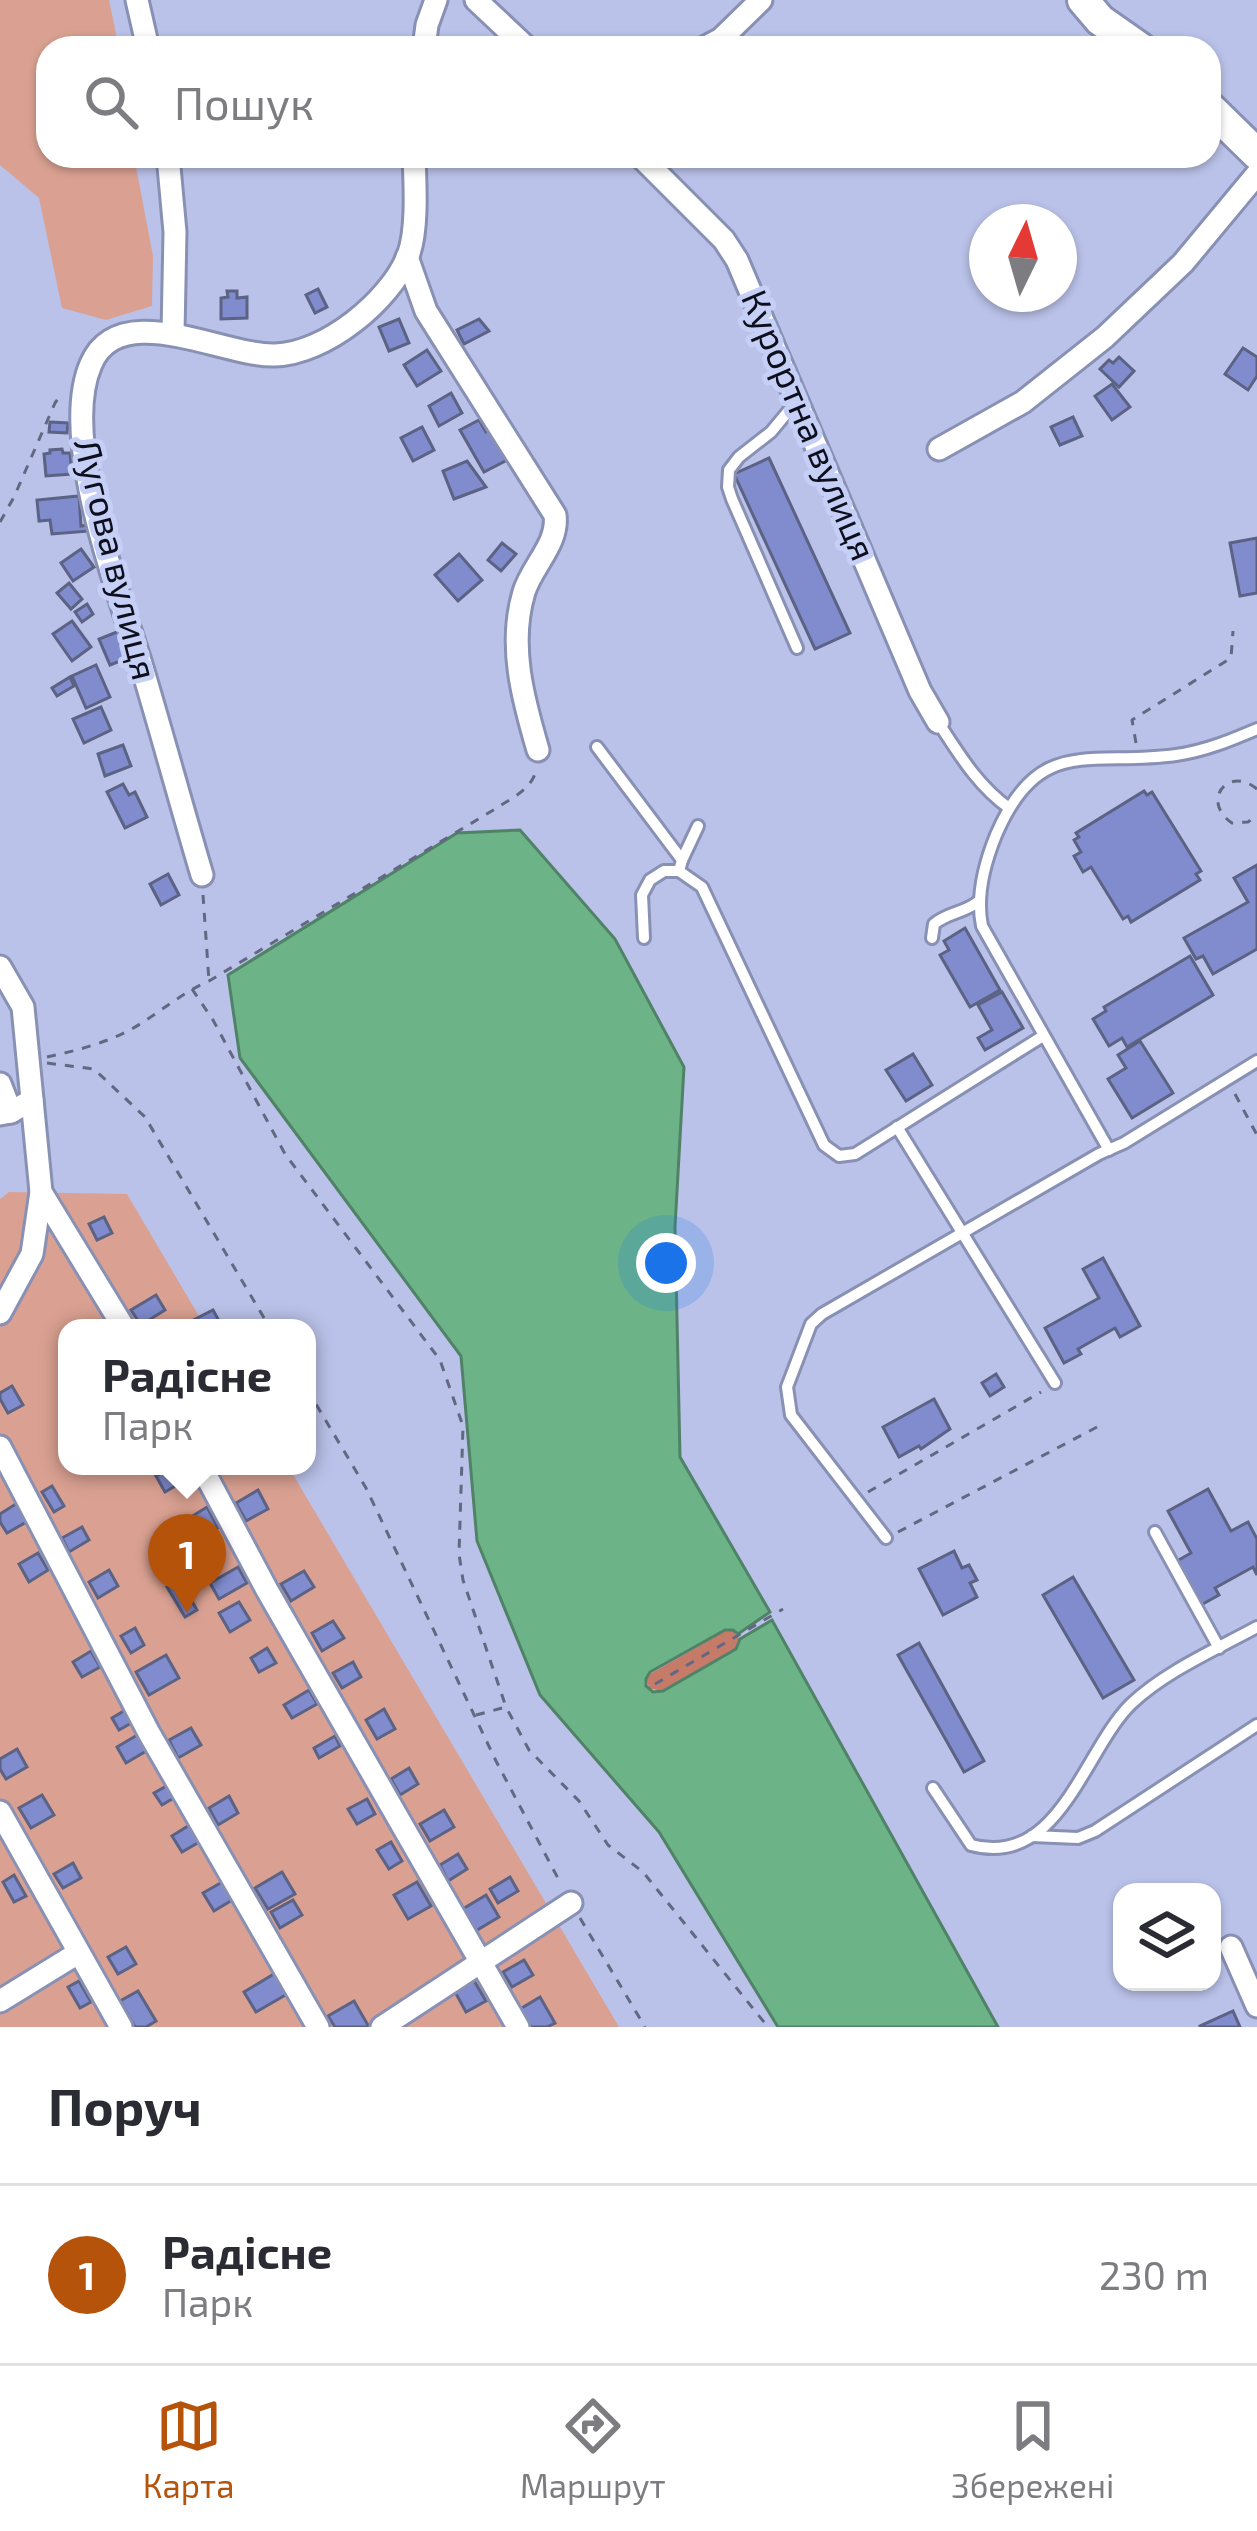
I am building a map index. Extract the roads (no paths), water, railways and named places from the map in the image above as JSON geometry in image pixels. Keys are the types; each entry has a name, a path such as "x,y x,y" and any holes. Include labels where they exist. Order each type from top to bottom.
{"street":[{"path":"137,0 145,36"},
{"path":"426,36 436,0"},
{"path":"476,0 514,36"},
{"path":"724,36 761,0"},
{"path":"1083,0 1123,36"},
{"path":"1221,119 1257,154"},
{"path":"169,168 175,232 173,333 233,351 277,356 332,337 383,297 411,242 414,168"},
{"name":"Курортна вулиця","path":"652,168 724,240 737,260 920,691 938,722"},
{"path":"939,449 1023,402 1105,337 1183,263 1257,174"},
{"path":"407,257 426,310 555,515 554,537 530,575 517,629 516,652 538,750"},
{"name":"Лугова вулиця","path":"173,333 136,333 111,340 91,364 81,428 84,466 111,568 202,875"},
{"path":"0,967 22,1007 41,1192 32,1254 0,1313"},
{"path":"0,1084 5,1113 32,1100"},
{"path":"41,1192 119,1319"},
{"path":"0,1447 149,1733 318,2027"},
{"path":"206,1475 267,1591 518,2027"},
{"path":"0,1812 121,2027"},
{"path":"382,2027 571,1903"},
{"path":"1231,1947 1257,2006"},
{"path":"0,2001 78,1953"}],"lane":[{"path":"796,402 771,432 739,457 728,477 732,499 796,648"},
{"path":"938,722 988,793 1009,808"},
{"path":"1109,1150 982,926 979,901 991,847 1009,808 1033,777 1048,768 1071,761 1202,750 1257,730"},
{"path":"596,747 688,875 702,887 826,1148 834,1154 850,1156 1043,1036"},
{"path":"644,938 645,887 656,875 681,865 698,826"},
{"path":"932,938 934,924 944,915 970,909 979,901"},
{"path":"886,1538 790,1415 787,1387 811,1324 1257,1061"},
{"path":"897,1127 1055,1383"},
{"path":"1155,1532 1219,1648"},
{"path":"933,1788 971,1845 1006,1848 1032,1836 1068,1798 1115,1721 1134,1701 1257,1628"},
{"path":"1032,1836 1078,1838 1095,1831 1257,1725"}],"place":[{"name":"Радісне","path":"187,1613"}]}
